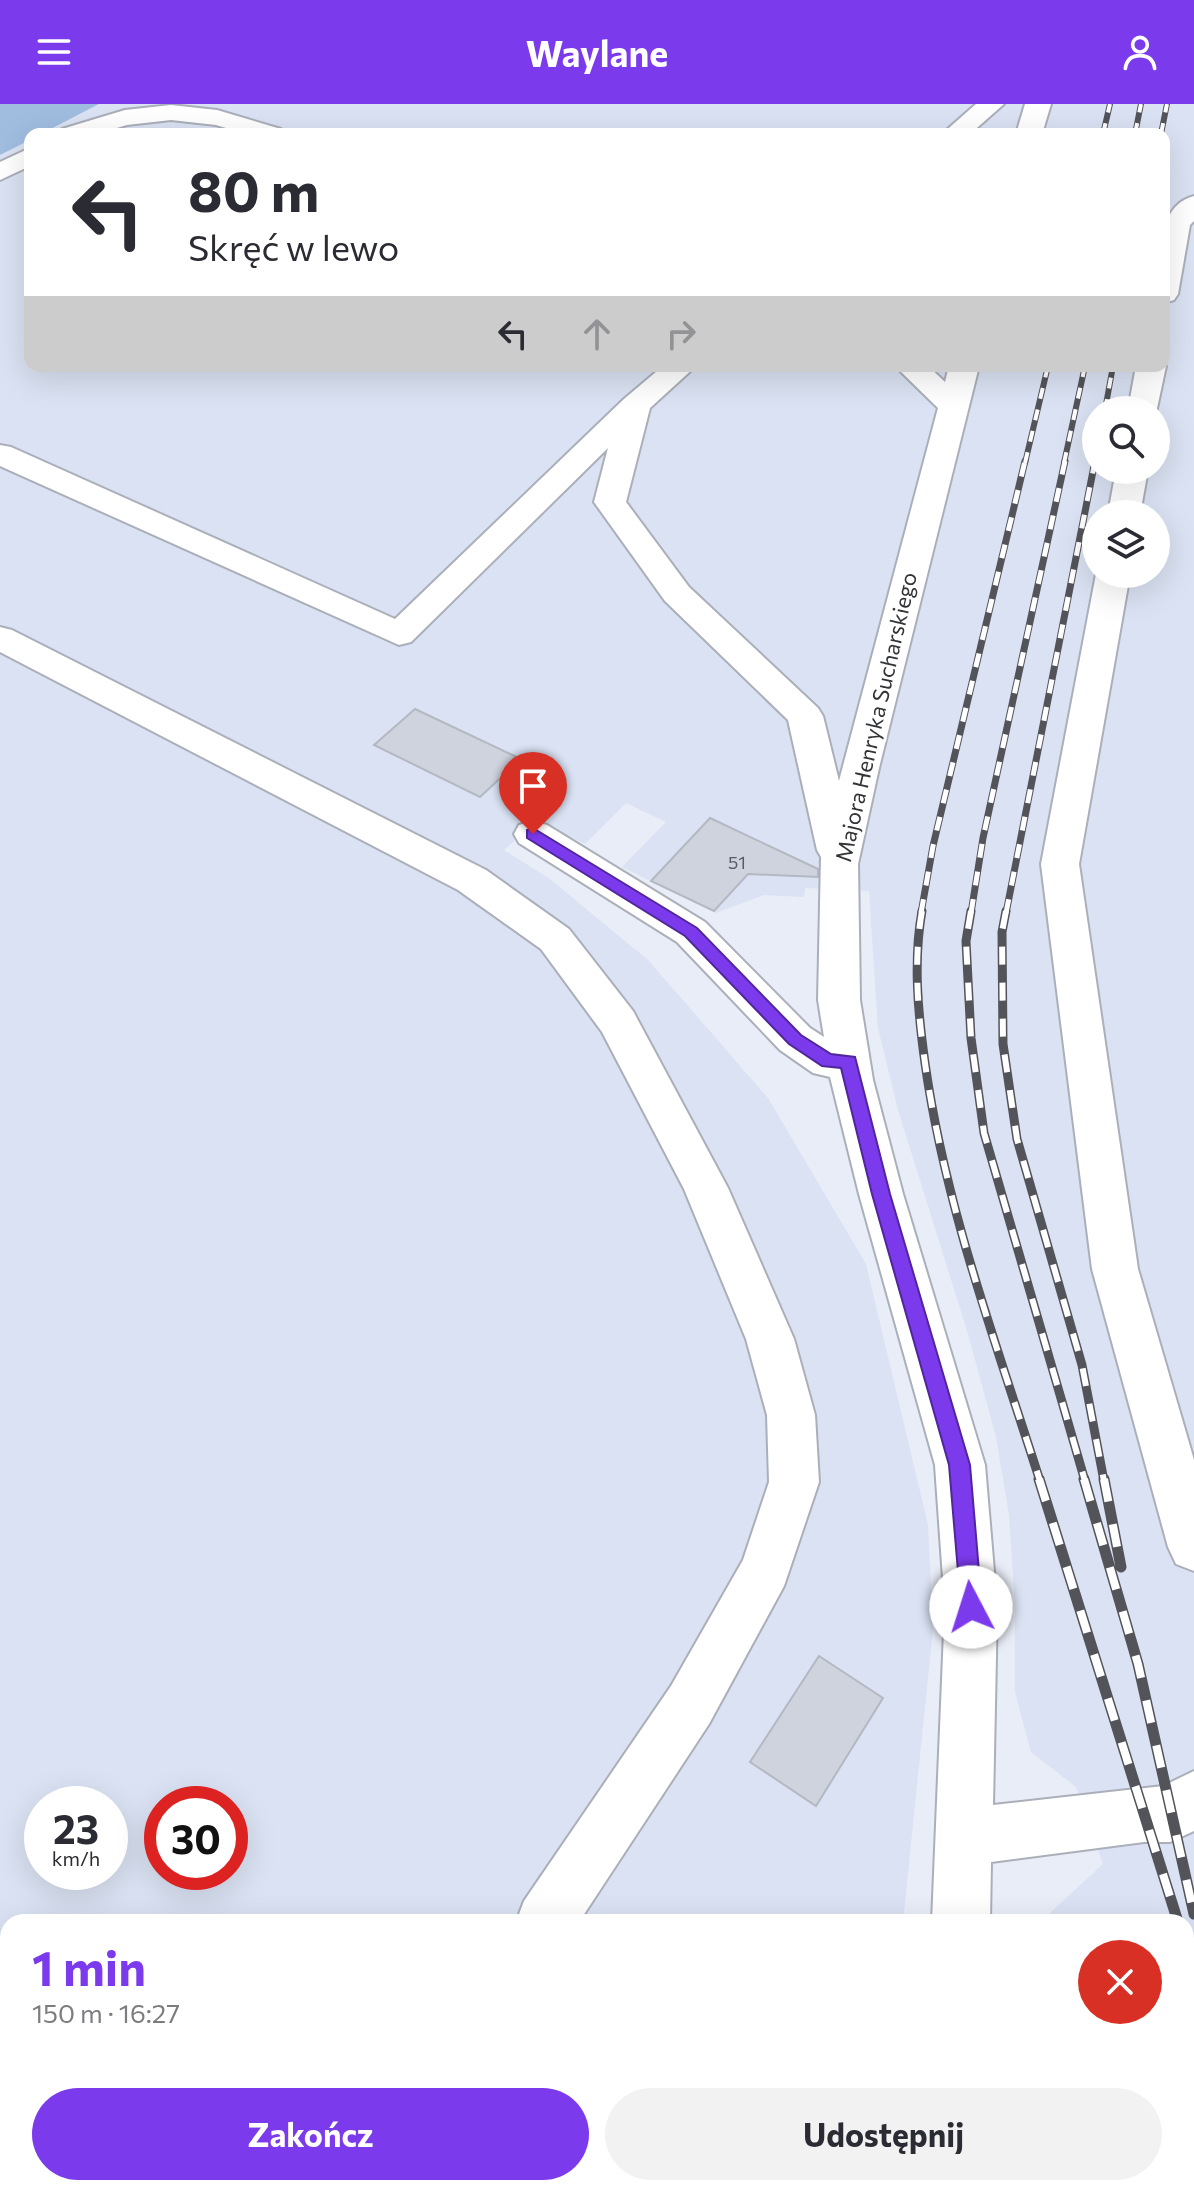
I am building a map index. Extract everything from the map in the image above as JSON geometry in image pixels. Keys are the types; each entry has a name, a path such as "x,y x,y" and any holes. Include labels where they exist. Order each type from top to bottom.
{"street":[{"path":"962,128 991,104"},
{"path":"1031,128 1038,104"},
{"path":"83,128 110,115 164,106 197,108 255,128"},
{"path":"0,172 24,159"},
{"path":"1170,262 1177,224 1194,204"},
{"path":"0,454 399,634 635,405 674,372"},
{"path":"917,372 953,405"},
{"name":"Majora Henryka Sucharskiego","path":"961,1914 971,1607 960,1465 881,1194 848,1061 839,1000 839,876 860,768 962,372"},
{"path":"1146,396 1150,372"},
{"path":"635,405 610,502 677,594 805,716 839,876"},
{"path":"1110,588 1060,864 1115,1269 1194,1547"},
{"path":"0,638 472,880 555,939 618,1022 712,1201 770,1339 791,1415 794,1482 766,1569 690,1705 550,1914"},
{"path":"533,834 691,932 795,1039 828,1061 848,1061"},
{"path":"963,1837 1144,1814 1170,1814 1194,1799"}],"shaded area":[{"path":"99,104 1194,104 1194,1914 1050,1914 1103,1864 1076,1787 1031,1752 1015,1692 1015,1606 1009,1515 996,1437 968,1334 898,1110 878,1028 869,891 805,888 804,897 764,895 716,913 622,867 666,822 626,803 585,844 537,821 504,850 550,879 648,960 768,1098 866,1264 928,1525 933,1629 904,1914 0,1914 0,155 24,143 24,372 1170,372 1170,128 53,128"}],"water":[{"path":"0,104 99,104 53,128 24,128 24,143 0,155"}],"building":[{"path":"415,709 521,759 480,797 374,745"},
{"path":"710,818 818,869 818,877 748,874 714,911 651,881"},
{"path":"819,1656 883,1698 816,1806 750,1762"}],"railway":[{"path":"1104,128 1110,104"},
{"path":"1136,128 1141,104"},
{"path":"1162,128 1167,104"},
{"path":"1025,463 1047,372"},
{"path":"1064,463 1084,372"},
{"path":"1108,396 1112,372"},
{"path":"921,913 933,846 1025,461"},
{"path":"971,913 983,838 1065,461"},
{"path":"1006,913 1090,484"},
{"path":"922,911 917,968 919,1006 934,1116 974,1274 1040,1481"},
{"path":"971,911 966,941 971,1038 984,1133 1085,1481"},
{"path":"1006,911 1002,932 1003,1044 1017,1139 1082,1365 1104,1481"},
{"path":"1039,1479 1175,1914"},
{"path":"1084,1479 1138,1664 1194,1914"},
{"path":"1104,1479 1121,1567"}],"route":[{"path":"533,834 691,932 795,1039 828,1061 848,1061 881,1194 960,1465 971,1607"}]}
